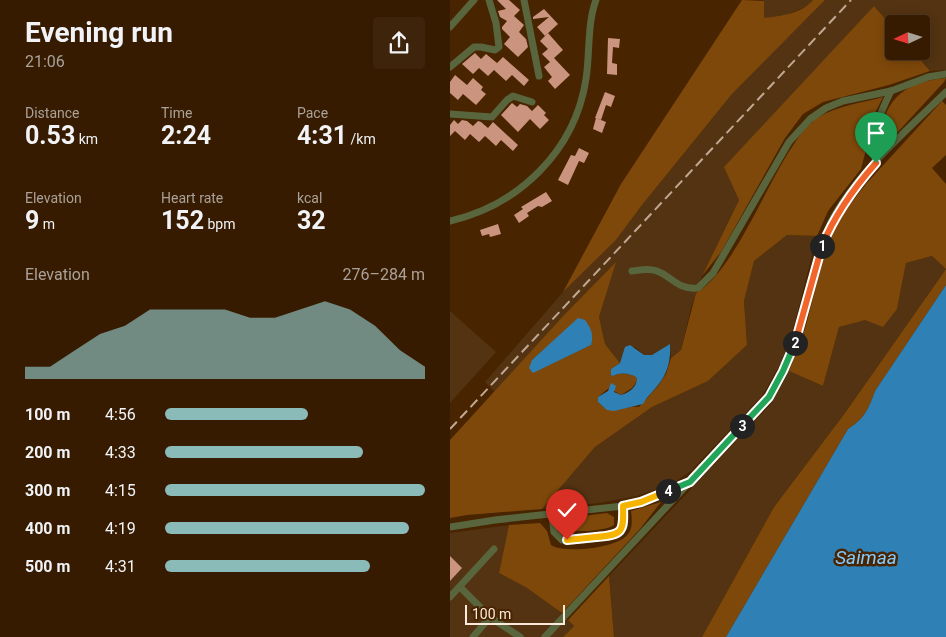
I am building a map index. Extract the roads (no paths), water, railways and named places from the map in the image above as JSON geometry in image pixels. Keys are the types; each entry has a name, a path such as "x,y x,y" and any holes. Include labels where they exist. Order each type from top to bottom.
{"street":[{"path":"450,27 474,0"},
{"path":"450,66 474,47 494,50 499,47 496,23 489,0"},
{"path":"524,0 539,76"},
{"path":"450,222 486,210 510,197 542,168 558,150 572,126 580,104 586,80 596,0"},
{"path":"632,271 647,269 659,272 682,287 698,288 713,272 789,142 802,126 826,108 843,101 891,91 928,77 946,74"},
{"path":"876,163 873,154 873,143 880,113 891,91"},
{"path":"450,114 492,117 513,96 532,102"},
{"path":"545,637 769,397 794,345 821,248 831,222 851,192 876,163 945,96"},
{"path":"450,527 623,506 641,502 690,482"},
{"path":"552,514 554,532 562,540 613,536 624,526 623,506"},
{"path":"450,597 494,549"},
{"path":"460,587 490,617 520,637"},
{"path":"473,637 490,617"}],"water":[{"name":"Saimaa","path":"946,285 946,637 726,637 848,429 865,413 875,391"},
{"path":"578,318 585,320 590,329 592,335 591,345 533,373 529,368 532,360"},
{"path":"670,344 670,355 666,371 643,404 614,411 607,410 598,402 598,397 608,391 611,383 616,386 614,392 621,395 630,391 636,384 637,378 632,375 611,375 611,369 620,363 625,347 630,345 644,355 652,355"}],"railway":[{"path":"450,429 851,0"}]}
